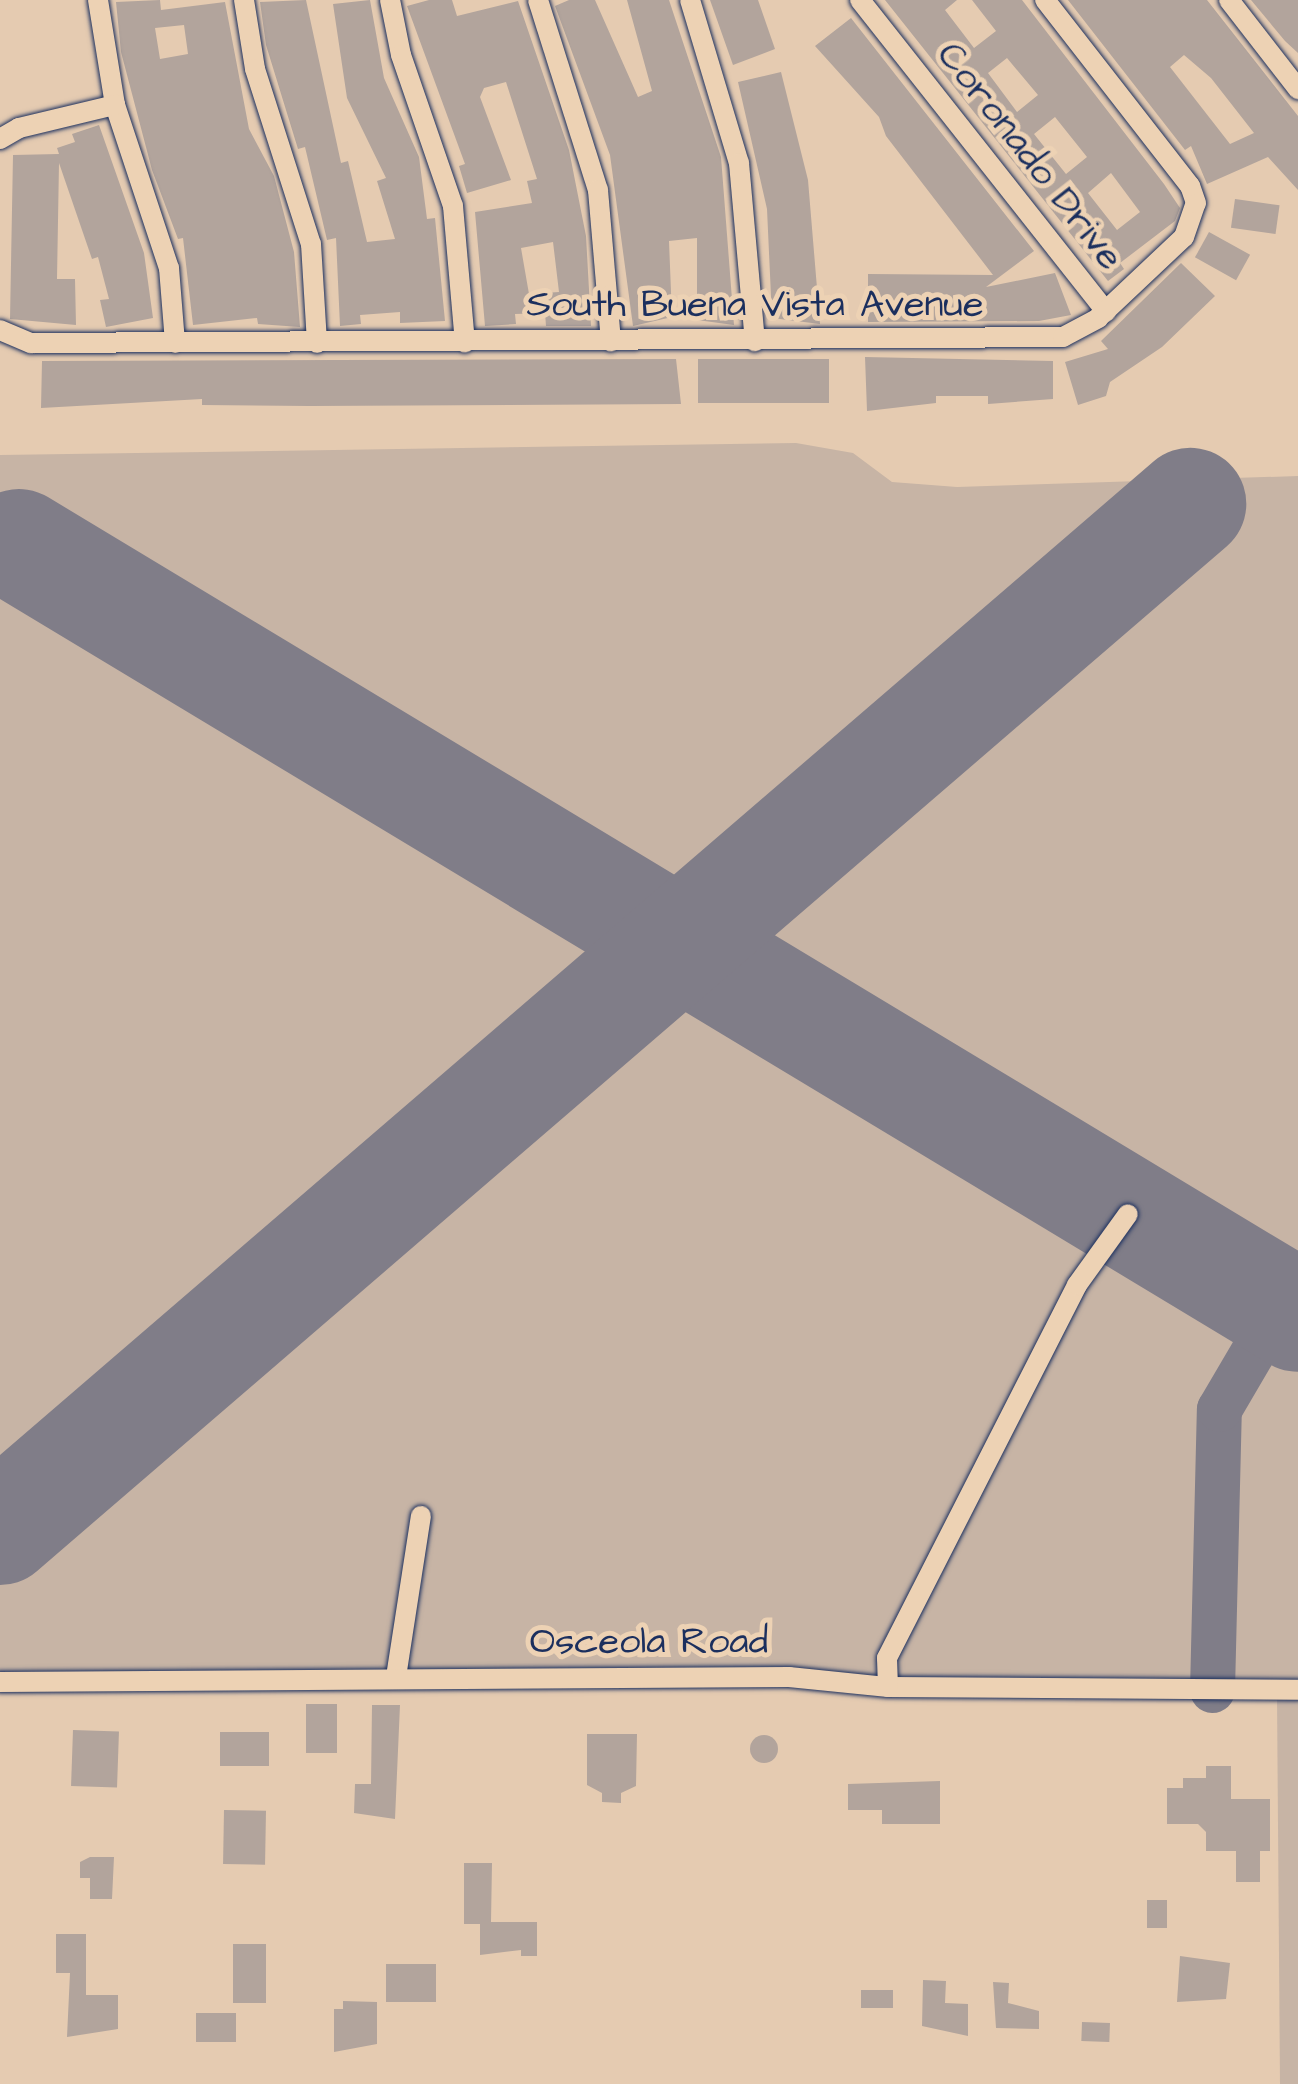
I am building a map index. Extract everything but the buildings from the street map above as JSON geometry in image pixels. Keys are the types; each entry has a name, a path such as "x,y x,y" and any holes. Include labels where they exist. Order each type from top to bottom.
{"street":[{"path":"98,0 115,105 169,268 175,342"},
{"path":"244,0 255,69 311,244 318,342"},
{"path":"390,0 402,55 453,206 465,342"},
{"path":"538,0 598,190 611,341"},
{"path":"690,0 739,164 754,340"},
{"name":"Coronado Drive","path":"860,0 1106,310"},
{"name":"South Buena Vista Avenue","path":"0,330 26,342 465,342 1048,340 1082,330 1188,232 1196,198 1044,0"},
{"path":"1228,0 1298,89"},
{"path":"0,139 19,128 115,105"},
{"path":"888,1687 887,1658 905,1622 1078,1285 1128,1214"},
{"path":"396,1678 421,1516"},
{"name":"Osceola Road","path":"0,1682 790,1677 888,1687 1298,1690"}],"shaded area":[{"path":"796,443 853,453 892,482 957,487 1298,476 1298,1680 0,1672 0,455"},
{"path":"1277,1695 1298,1695 1298,2084 1280,2084"}],"taxiway":[{"path":"1212,1690 1219,1409 1280,1305"}],"runway":[{"path":"0,1529 1190,504"},
{"path":"19,545 1298,1316"}]}
